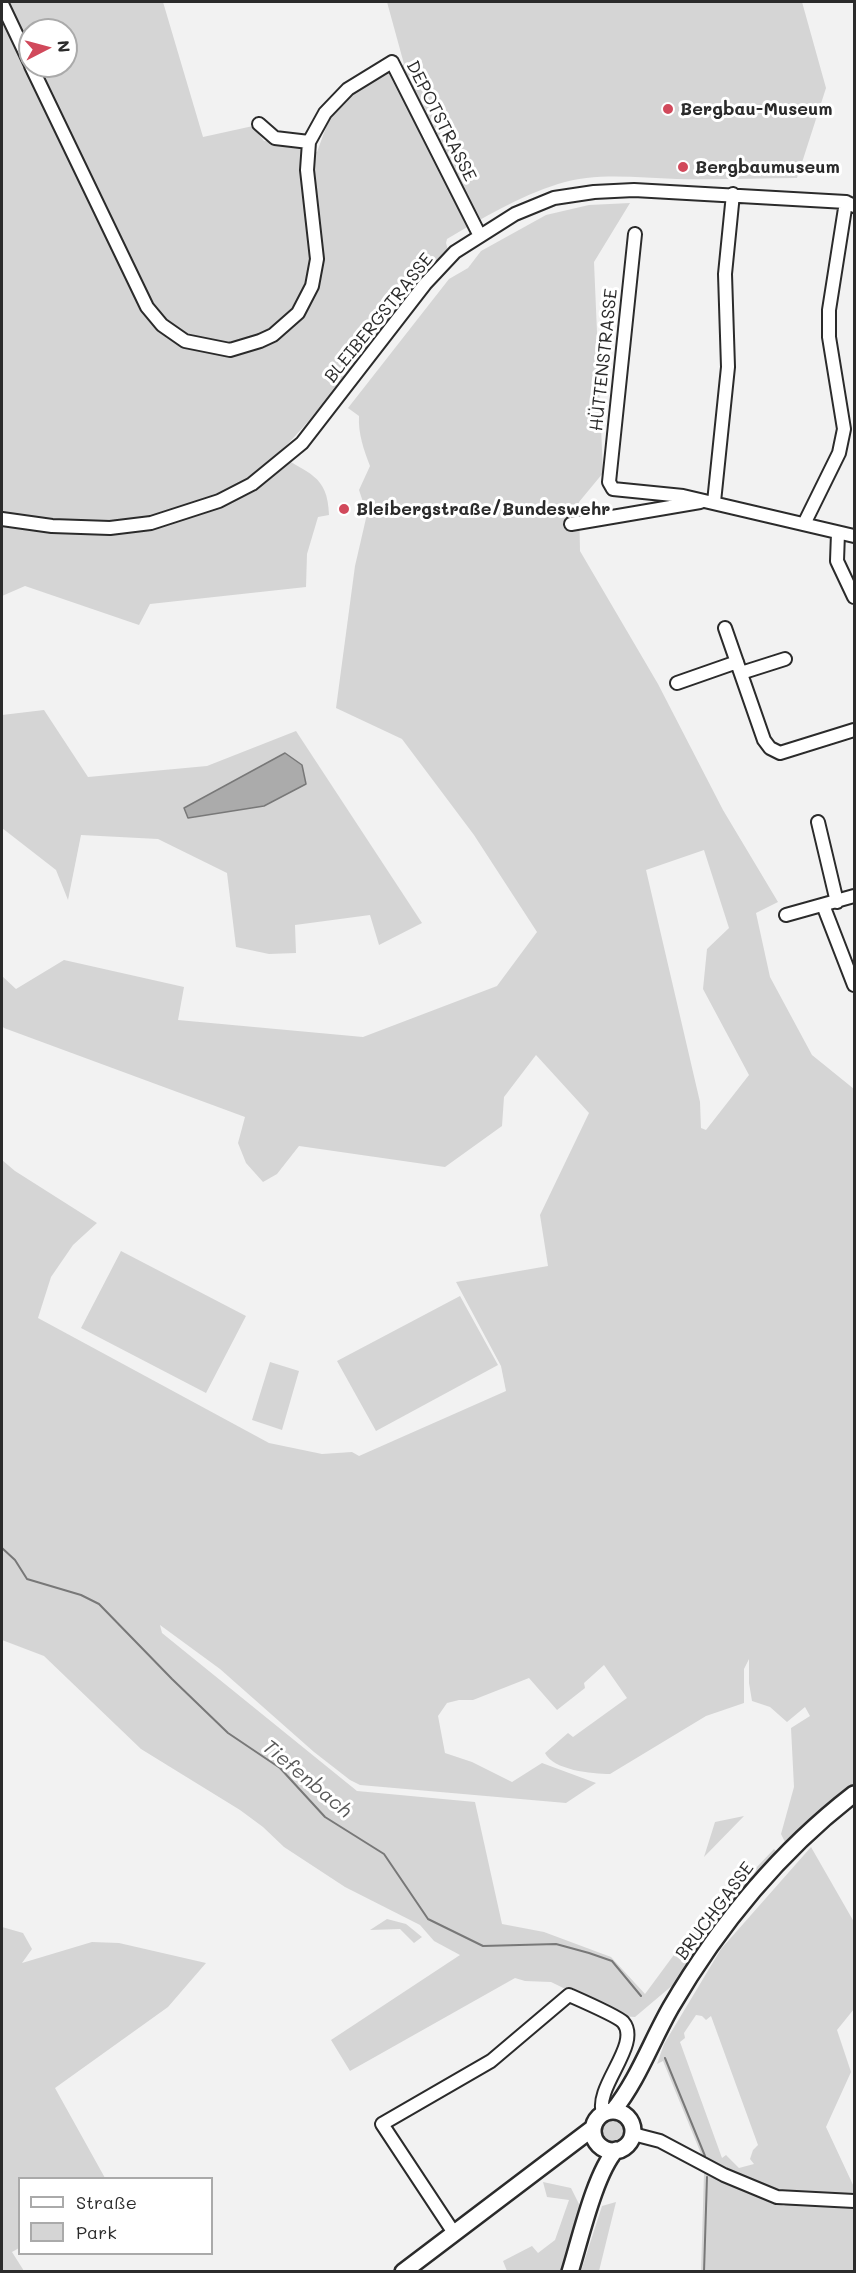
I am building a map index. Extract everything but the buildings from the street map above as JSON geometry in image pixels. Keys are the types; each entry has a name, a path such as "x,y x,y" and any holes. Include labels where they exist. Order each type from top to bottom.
{"main road":[{"name":"BRUCHGASSE","path":"608,2112 637,2075 680,1993 725,1926 755,1887 787,1853 855,1794"},
{"name":"BRUCHGASSE","path":"628,2117 629,2103 637,2075"},
{"path":"564,2150 587,2144 605,2147 627,2145 633,2134 632,2124 622,2113 608,2112 596,2120 593,2128 594,2137 605,2147"},
{"path":"403,2271 593,2128"},
{"path":"570,2271 597,2187 605,2147"}],"street":[{"path":"2,4 18,38"},
{"name":"DEPOTSTRASSE","path":"309,142 325,113 348,89 392,62 480,236"},
{"path":"37,78 147,307 162,325 185,341 230,350 273,335 298,313 312,286 317,260 307,170 309,142 275,138 259,124"},
{"name":"BLEIBERGSTRASSE","path":"2,519 52,526 98,527 151,523 219,501 252,484 302,443 425,284 455,252 515,214 554,198 594,192 634,190 852,202"},
{"path":"709,502 728,367 725,274 733,194"},
{"path":"804,524 849,430 829,337 829,310 852,202"},
{"name":"HÜTTENSTRASSE","path":"635,234 609,482 613,489 683,496 709,502"},
{"path":"572,524 709,502 855,536"},
{"path":"838,533 837,561 855,597"},
{"path":"725,628 764,740 776,752 790,751 855,730"},
{"path":"677,683 785,659"},
{"path":"818,822 837,902"},
{"path":"786,915 855,896"},
{"path":"823,906 855,985"},
{"path":"454,2233 382,2124 490,2061 569,1995 619,2019 626,2029 626,2042 601,2098 608,2112"},
{"path":"633,2134 660,2141 724,2175 777,2197 855,2201"}],"green space":[{"path":"2,2 163,2 203,137 253,126 264,141 287,143 317,152 335,111 362,88 404,64 387,2 802,2 826,88 797,178 617,177 573,180 515,201 447,239 448,250 425,274 301,430 278,454 314,477 325,491 328,501 329,515 318,517 307,554 306,587 150,604 139,625 25,586 2,596"},
{"path":"630,203 594,262 603,473 579,502 580,551 658,684 723,810 778,902 756,913 770,977 812,1055 854,1089 854,1788 786,1844 781,1834 794,1787 791,1728 810,1716 805,1707 787,1722 770,1707 752,1701 749,1659 744,1669 744,1703 706,1716 610,1774 584,1772 564,1767 549,1759 545,1753 568,1733 573,1737 627,1698 604,1665 584,1683 585,1688 557,1710 529,1678 473,1700 447,1703 438,1716 445,1753 472,1762 512,1782 542,1763 596,1783 566,1803 360,1785 314,1752 220,1669 160,1625 162,1633 357,1791 475,1802 502,1924 544,1932 611,1957 645,1994 693,1929 710,1926 737,1888 774,1849 778,1853 680,1979 635,2017 621,2016 551,1982 525,1981 515,1978 350,2071 331,2040 460,1955 434,1941 420,1925 345,1887 284,1847 240,1810 141,1749 44,1656 2,1640 2,1160 15,1171 97,1223 73,1245 51,1277 38,1318 269,1443 322,1454 352,1452 359,1456 506,1391 501,1366 456,1282 548,1266 540,1215 589,1113 536,1055 504,1097 502,1126 445,1167 299,1146 277,1174 263,1182 246,1163 238,1143 245,1117 4,1028 2,1026 2,976 16,989 64,960 184,987 178,1020 363,1037 497,986 537,932 474,835 402,739 336,708 355,566 367,514 359,490 370,466 360,436 359,416 348,408 449,279 468,268 481,251 546,215 589,205","holes":["704,850 729,928 707,949 703,989 749,1075 706,1130 701,1128 700,1102 646,870"]},
{"path":"44,710 88,777 207,766 296,731 422,923 379,945 370,915 295,925 296,953 269,954 236,947 227,873 158,839 81,835 68,900 56,870 2,828 2,715","holes":["306,784 264,806 189,818 185,808"]},
{"path":"121,1251 246,1316 206,1393 81,1328"},
{"path":"460,1296 498,1365 376,1431 337,1361"},
{"path":"270,1362 299,1371 282,1430 252,1420"},
{"path":"744,1816 704,1857 715,1822"},
{"path":"811,1847 854,1922 854,2009 837,2030 851,2072 826,2127 854,2187 854,2199 788,2193 757,2187 704,2161 663,2061 657,2064 664,2044 721,1949","holes":["696,2015 706,2020 711,2016 758,2145 753,2150 750,2159 754,2164 739,2168 726,2155 722,2158 680,2042 685,2038 684,2033"]},
{"path":"387,1919 406,1924 422,1937 414,1943 400,1929 370,1930"},
{"path":"2,1927 23,1933 32,1949 22,1963 92,1942 119,1943 206,1963 168,2007 55,2088 104,2177 18,2177 18,2249 12,2252 24,2271 2,2271"},
{"path":"613,2116 624,2120 628,2131 624,2142 613,2146 602,2142 598,2131 602,2120"},
{"path":"704,2173 784,2206 789,2203 854,2205 854,2271 701,2272"},
{"path":"543,2182 571,2188 583,2212 563,2271 507,2271 503,2261 532,2246 538,2253 555,2240 569,2200 547,2197"},
{"path":"616,2202 599,2271 581,2271 602,2206"}],"shaded area":[{"path":"285,753 302,765 306,784 264,806 188,818 184,808"}],"waterway":[{"name":"Tiefenbach","path":"2,1548 15,1560 27,1579 81,1595 99,1604 228,1733 280,1768 325,1817 384,1854 428,1919 483,1946 556,1944 612,1961 641,1996"},
{"name":"Tiefenbach","path":"665,2058 705,2156"},
{"name":"Tiefenbach","path":"704,2272 707,2177"}],"place":[{"name":"Bergbau-Museum","path":"668,109"},
{"name":"Bergbaumuseum","path":"683,167"},
{"name":"Bleibergstraße/Bundeswehr","path":"344,509"}]}
